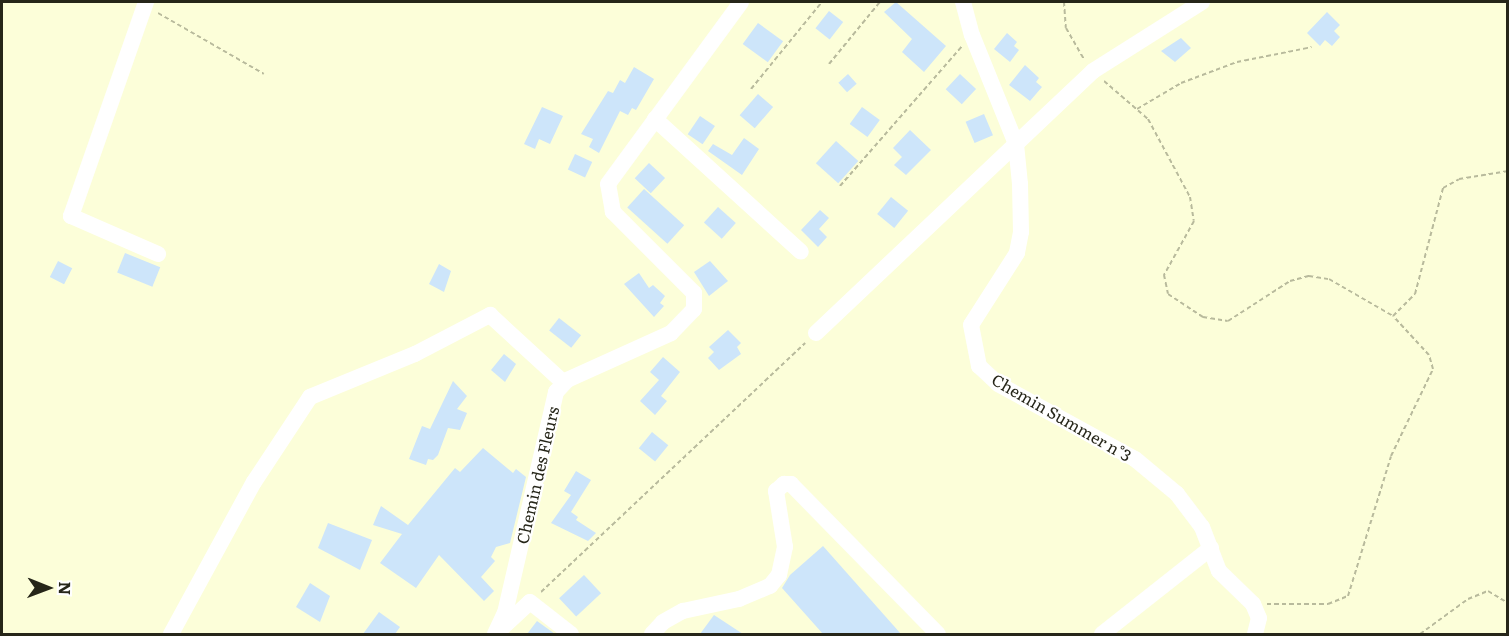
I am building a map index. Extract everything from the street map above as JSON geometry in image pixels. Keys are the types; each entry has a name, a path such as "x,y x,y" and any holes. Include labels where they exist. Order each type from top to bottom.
{"street":[{"path":"171,634 254,482 310,397 415,354 490,315 564,383 671,333 694,309 694,293 613,212 608,184 741,2"},
{"name":"Chemin Summer n°3","path":"963,2 972,35 1016,144 1019,244 970,325 979,366 998,384 1135,459 1188,505 1211,548 1219,571 1253,604"},
{"path":"816,333 1093,71 1202,2"},
{"path":"145,3 71,216 158,254"},
{"path":"655,119 801,252"},
{"name":"Chemin des Fleurs","path":"495,634 505,613 556,392 564,383"},
{"path":"652,634 663,622 683,611 739,599 770,586 779,575 785,547 776,491 784,484 791,484 938,634"},
{"path":"1102,634 1211,548"},
{"path":"495,634 530,602 571,634"},
{"path":"1253,604 1259,618 1255,634"}],"path":[{"path":"751,89 822,2"},
{"path":"829,64 880,2"},
{"path":"1064,2 1070,38 1093,71 1137,109 1161,138 1191,205 1194,221 1164,275 1168,294 1203,317 1228,321 1290,280 1309,276 1329,279 1393,316 1429,355 1434,369 1390,456 1348,597 1328,604 1253,604"},
{"path":"145,3 264,74"},
{"path":"840,186 972,35"},
{"path":"1137,109 1181,83 1237,62 1312,47"},
{"path":"1393,316 1415,294 1443,188 1459,179 1508,171"},
{"path":"530,602 816,333"},
{"path":"1420,634 1468,599 1488,591 1508,603"}],"building":[{"path":"896,2 946,46 924,72 902,52 912,39 884,12"},
{"path":"829,11 843,22 830,39 815,28"},
{"path":"1327,12 1340,25 1334,31 1340,37 1332,46 1325,40 1320,46 1307,33"},
{"path":"758,23 783,41 768,62 743,44"},
{"path":"1007,33 1017,42 1014,46 1019,50 1010,62 994,49"},
{"path":"1181,38 1191,48 1175,62 1161,51"},
{"path":"1025,65 1039,78 1036,82 1042,87 1030,101 1009,85"},
{"path":"634,67 654,79 636,110 632,108 628,115 620,111 599,153 589,147 593,139 581,134 608,91 613,93 620,80 625,83"},
{"path":"848,74 857,84 847,92 838,83"},
{"path":"960,74 976,89 962,104 946,89"},
{"path":"758,94 773,107 755,128 740,115"},
{"path":"542,107 563,116 550,144 539,139 535,149 524,144"},
{"path":"862,107 880,120 867,137 850,124"},
{"path":"984,114 993,135 975,143 966,122"},
{"path":"700,116 715,126 703,144 688,134"},
{"path":"910,130 931,150 906,175 894,165 902,157 893,148"},
{"path":"744,138 759,149 742,175 708,151 713,144 732,155"},
{"path":"836,141 858,161 838,183 816,163"},
{"path":"575,154 592,162 585,177 568,169"},
{"path":"649,163 665,178 651,193 635,178"},
{"path":"644,189 684,225 667,244 627,208"},
{"path":"891,197 908,211 894,228 877,214"},
{"path":"718,207 736,223 722,239 704,223"},
{"path":"820,210 829,218 819,229 827,237 818,247 801,230"},
{"path":"125,253 160,267 152,287 117,272"},
{"path":"58,261 72,268 64,284 50,277"},
{"path":"710,261 728,281 709,296 694,272"},
{"path":"439,264 451,271 444,292 429,284"},
{"path":"639,273 649,288 653,285 665,296 660,303 664,306 654,317 624,284"},
{"path":"559,318 581,335 571,348 549,331"},
{"path":"728,330 741,343 737,347 741,354 719,370 708,358 714,352 709,347"},
{"path":"504,354 516,364 505,382 491,370"},
{"path":"663,357 680,372 661,396 667,401 655,415 640,401 659,380 650,372"},
{"path":"453,381 467,396 457,409 467,413 460,430 448,428 438,455 433,460 428,459 426,465 409,459 422,426 430,429"},
{"path":"652,432 668,445 655,462 639,448"},
{"path":"483,448 513,473 516,469 526,477 510,543 496,547 491,557 495,561 481,577 494,591 484,601 439,555 416,588 380,563 402,534 373,525 381,506 408,525 455,468 460,472"},
{"path":"576,471 591,480 571,512 578,517 576,520 596,533 588,541 551,523 571,495 564,491"},
{"path":"328,523 372,540 360,570 318,548"},
{"path":"823,546 901,634 823,634 782,588 790,575"},
{"path":"584,575 601,593 576,616 559,598"},
{"path":"310,583 330,596 320,622 296,607"},
{"path":"379,612 400,627 395,634 363,634"},
{"path":"714,615 743,634 700,634"},
{"path":"537,621 555,634 527,634"}]}
